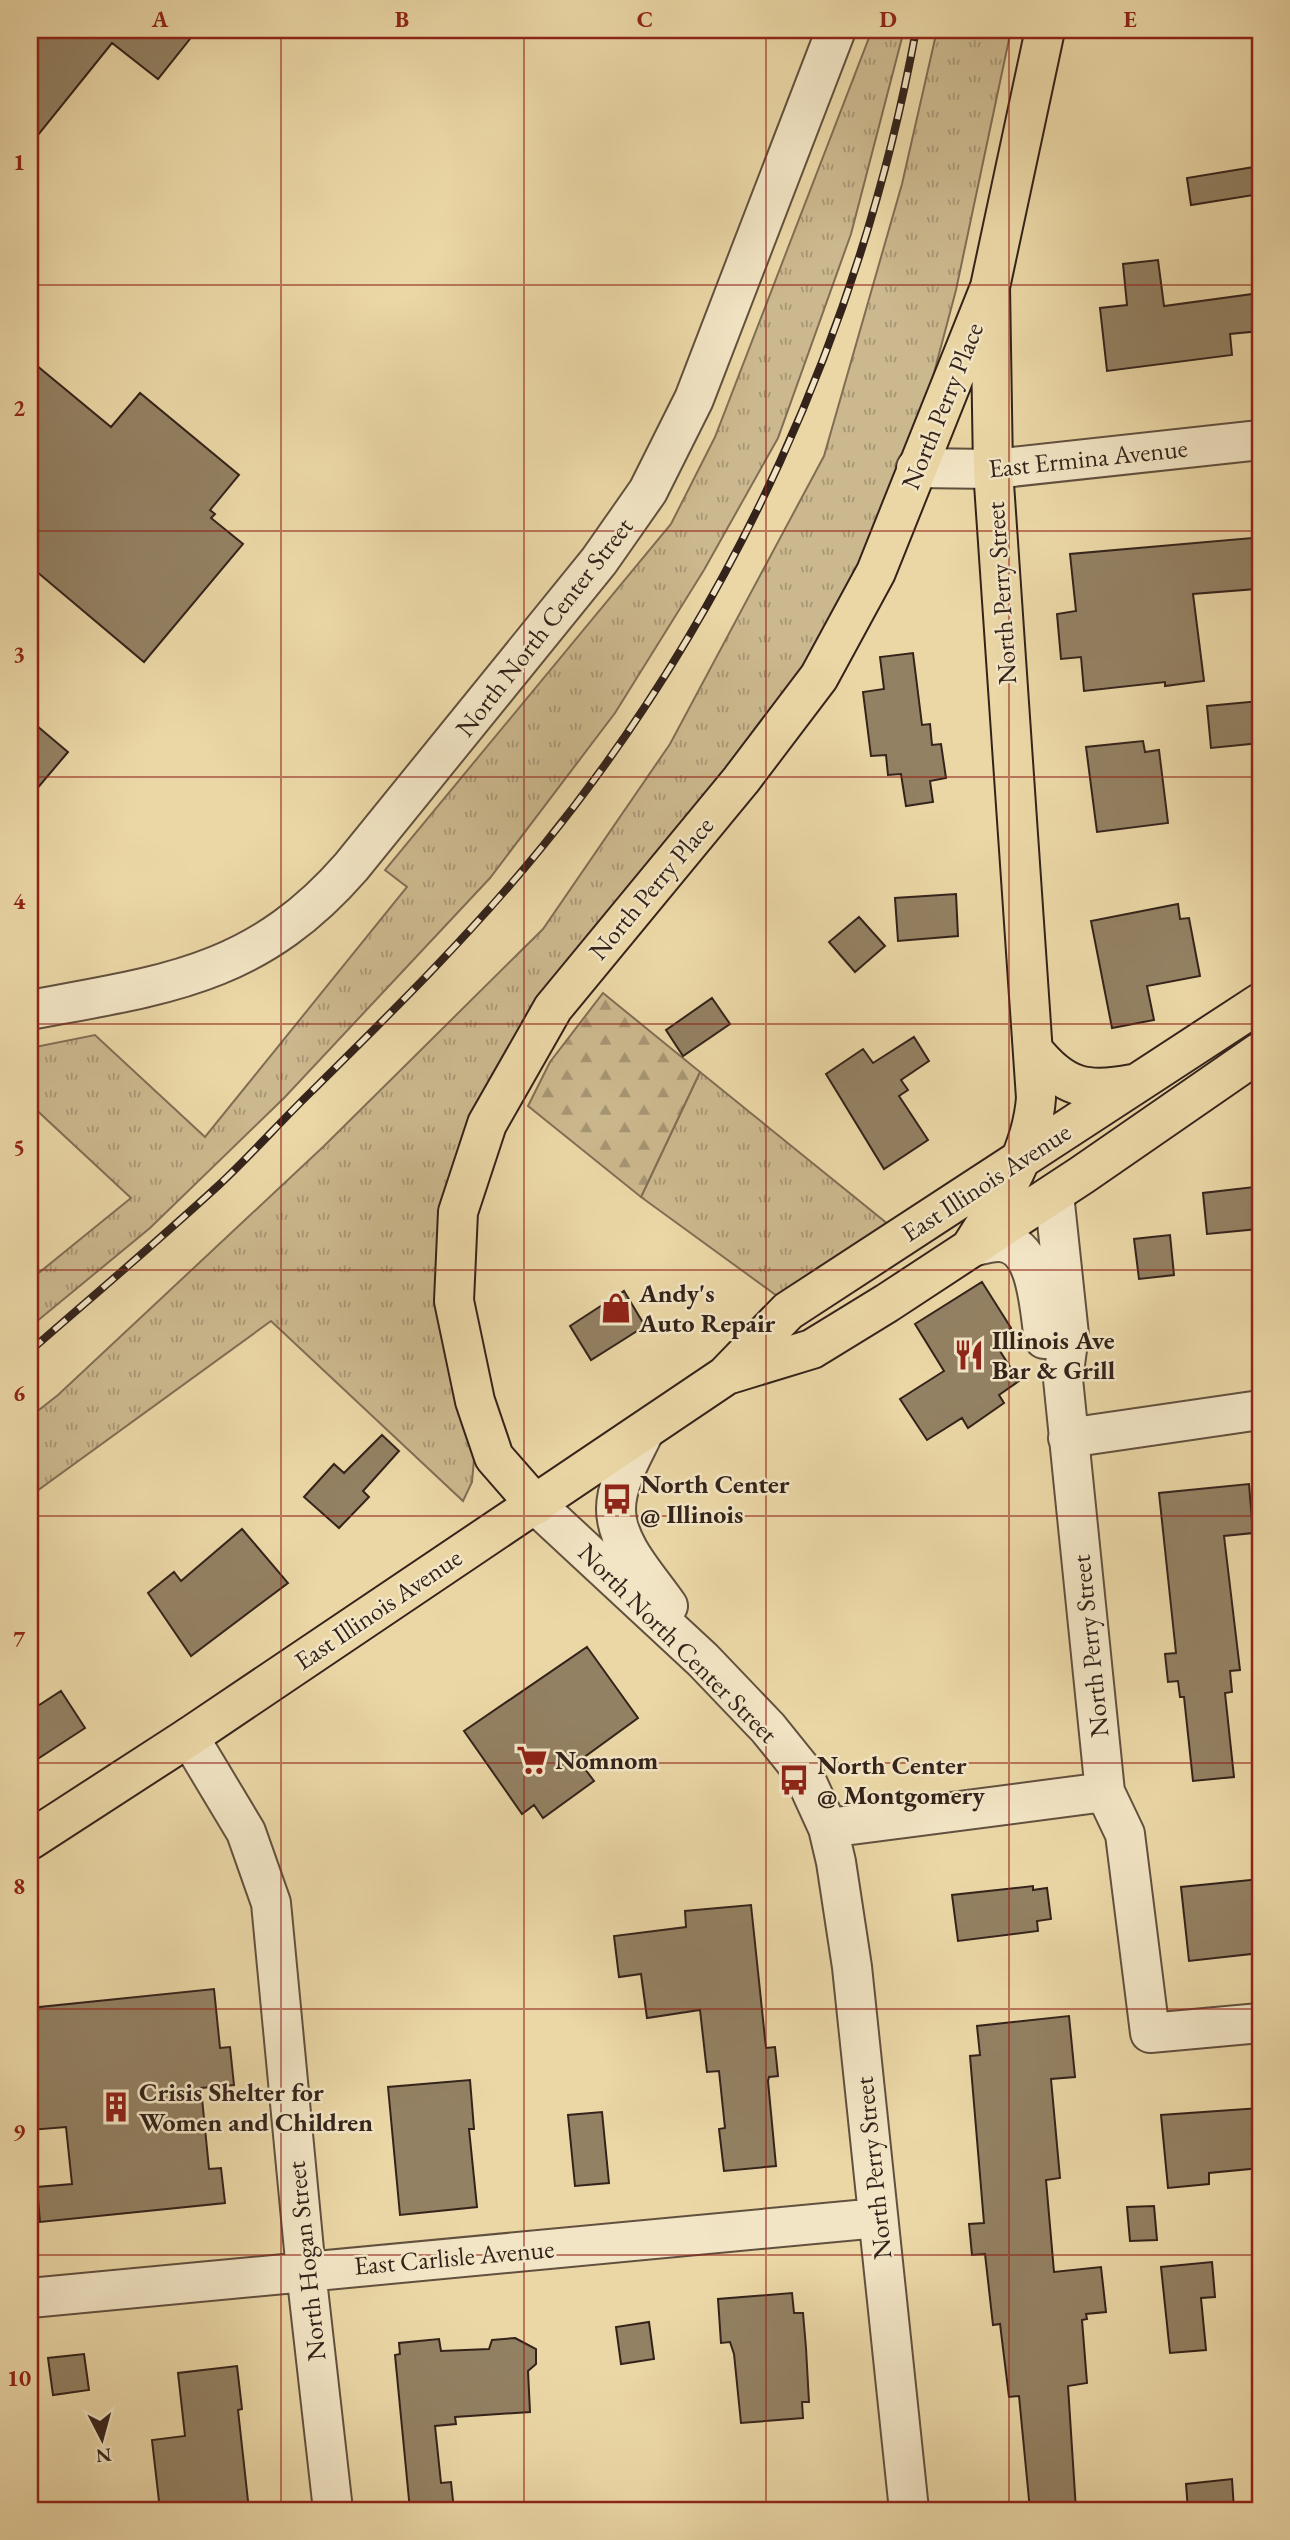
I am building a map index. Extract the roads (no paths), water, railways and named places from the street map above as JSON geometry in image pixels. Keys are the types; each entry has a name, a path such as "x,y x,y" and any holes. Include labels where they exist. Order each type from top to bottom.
{"main road":[{"name":"North Perry Street","path":"971,1247 1021,1159 1034,1120 1034,1051 992,469 990,287 1045,30"},
{"name":"North Perry Place","path":"536,1505 494,1457 475,1401 454,1301 458,1212 486,1124 553,1008 741,780 819,677 876,572 990,287"},
{"name":"East Illinois Avenue","path":"30,1840 189,1737 440,1565 536,1505 725,1376 788,1311 1260,1003"},
{"path":"1034,1051 1051,1072 1073,1084 1093,1089 1138,1083"},
{"name":"East Illinois Avenue","path":"725,1376 812,1349 1054,1194 1260,1052"}],"street":[{"name":"North North Center Street","path":"30,1010 161,984 224,964 291,926 325,897 351,867 600,561 648,491 694,399 836,30"},
{"name":"East Ermina Avenue","path":"916,468 992,469 1260,440"},
{"name":"North Perry Street","path":"1054,1194 1069,1335 1063,1379 1068,1438 1105,1792 1125,1834 1150,2033 1260,2023"},
{"name":"North Perry Street","path":"971,1247 1000,1242 1013,1245 1030,1265 1037,1289 1044,1338 1063,1379"},
{"path":"1068,1438 1260,1410"},
{"path":"644,1432 623,1478 617,1516 626,1546 704,1660"},
{"name":"North North Center Street","path":"536,1505 704,1660 768,1728 801,1769 828,1828"},
{"name":"North Hogan Street","path":"189,1737 246,1832 271,1903 306,2271 333,2510"},
{"path":"828,1828 1105,1792"},
{"name":"North Perry Street","path":"828,1828 852,1967 909,2510"},
{"name":"East Carlisle Avenue","path":"30,2298 878,2218"}],"railway":[{"path":"30,1351 220,1184 401,1002 515,879 610,757 673,663 730,564 780,462 824,357 862,249 892,140 916,30"}],"place":[{"name":"Andy's Auto Repair","path":"616,1308"},
{"name":"Illinois Ave Bar & Grill","path":"969,1355"},
{"name":"North Center @ Illinois","path":"617,1499"},
{"name":"Nomnom","path":"532,1760"},
{"name":"North Center @ Montgomery","path":"794,1780"},
{"name":"Crisis Shelter for Women and Children","path":"116,2107"}]}
